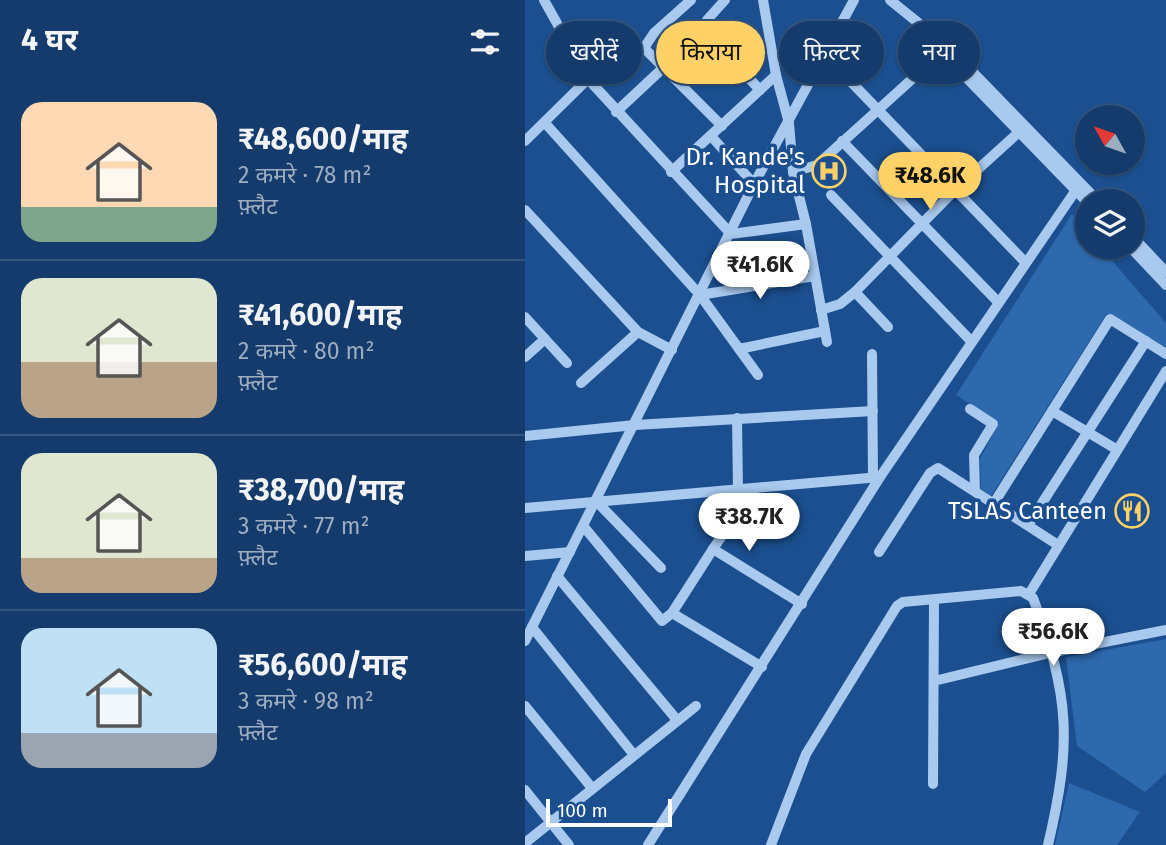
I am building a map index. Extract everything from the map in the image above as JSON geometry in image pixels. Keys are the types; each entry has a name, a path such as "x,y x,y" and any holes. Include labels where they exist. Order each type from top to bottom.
{"street":[{"path":"544,0 556,21"},
{"path":"669,21 691,0"},
{"path":"725,0 707,20 704,30 760,90"},
{"path":"763,0 776,75 789,123 793,172 806,224 827,342"},
{"path":"844,21 854,0"},
{"path":"890,0 915,21"},
{"path":"656,33 643,45 656,61"},
{"path":"616,112 656,75"},
{"path":"670,172 776,75"},
{"path":"980,80 1086,189"},
{"path":"525,140 583,84"},
{"path":"592,84 670,172 730,234"},
{"path":"678,84 722,126"},
{"path":"525,641 754,184 811,84"},
{"path":"851,84 1025,262"},
{"path":"793,172 817,165 906,84"},
{"path":"973,84 1075,189"},
{"path":"545,123 700,295 758,375"},
{"path":"821,310 840,304 855,292 954,191 1019,132"},
{"path":"711,135 754,184"},
{"path":"842,141 998,302"},
{"path":"648,845 802,604 876,478 1075,191"},
{"path":"831,195 888,258 971,341"},
{"path":"525,210 638,332 672,351"},
{"path":"730,234 806,224"},
{"path":"1145,250 1166,272"},
{"path":"1141,259 1166,285"},
{"path":"700,295 815,276"},
{"path":"855,292 888,327"},
{"path":"525,317 567,363"},
{"path":"994,503 1110,318 1166,354"},
{"path":"739,349 825,331"},
{"path":"581,383 638,332"},
{"path":"525,357 545,339"},
{"path":"1028,525 1146,341"},
{"path":"872,354 876,478"},
{"path":"1029,594 1166,371"},
{"path":"970,409 993,424 974,455 975,491"},
{"path":"525,436 635,425 873,411"},
{"path":"1052,411 1116,449"},
{"path":"737,418 737,491"},
{"path":"879,552 935,469 975,491 1058,545"},
{"path":"525,509 876,478"},
{"path":"584,527 658,619 666,620 753,490"},
{"path":"597,502 661,568"},
{"path":"713,548 802,604"},
{"path":"525,555 570,552"},
{"path":"557,576 677,720"},
{"path":"771,845 806,754 884,622 903,602 1013,592 1029,594 1034,598 1054,652 1062,691 1065,737 1058,802 1048,845"},
{"path":"933,784 934,600"},
{"path":"672,613 762,667"},
{"path":"533,627 634,754"},
{"path":"934,681 1054,652 1166,630"},
{"path":"525,706 592,788"},
{"path":"525,843 696,706"},
{"path":"525,790 569,845"}],"shaded area":[{"path":"1072,214 1075,217 1075,259 1110,259 1166,323 1166,353 1107,313 991,496 981,489 980,459 999,423 956,395"},
{"path":"1166,639 1166,773 1145,792 1077,746 1066,657"},
{"path":"1069,783 1140,812 1117,845 1055,845"}],"place":[{"name":"Dr. Kande's Hospital","path":"829,171"},
{"name":"TSLAS Canteen","path":"1132,511"}]}
